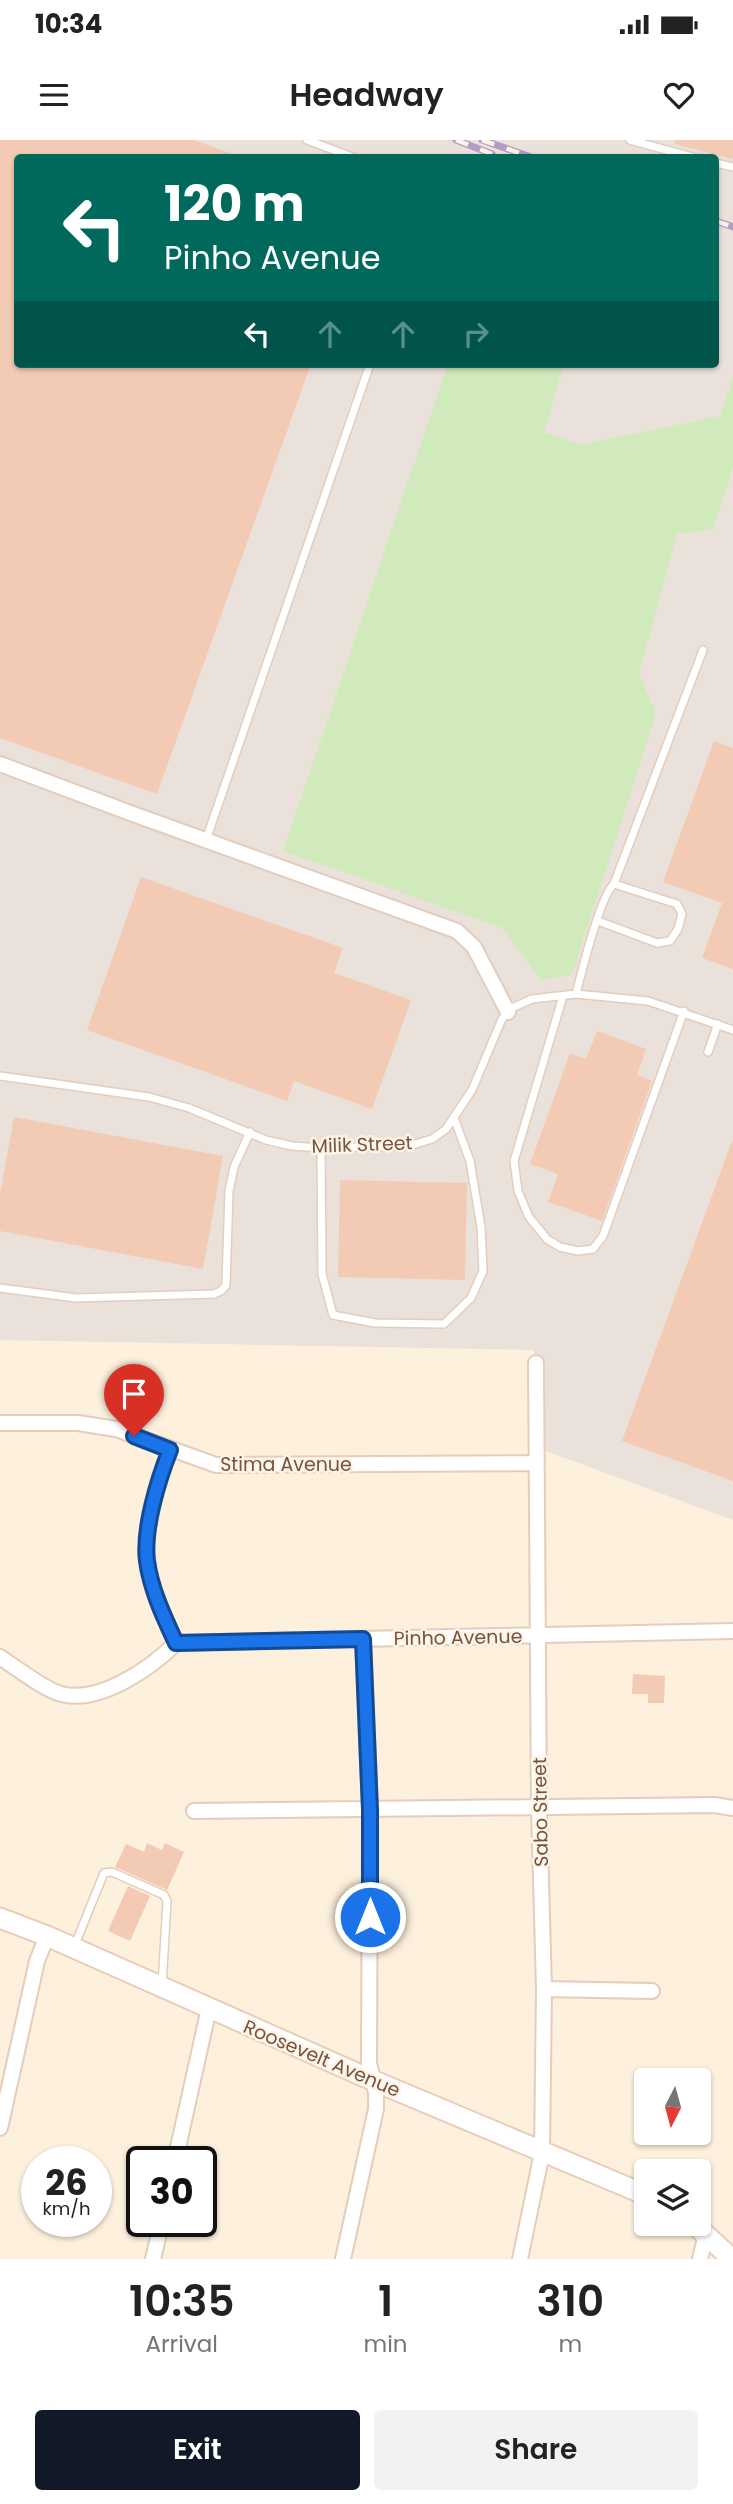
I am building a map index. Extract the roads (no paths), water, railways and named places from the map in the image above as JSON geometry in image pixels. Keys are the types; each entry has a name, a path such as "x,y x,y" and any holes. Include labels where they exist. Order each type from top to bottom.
{"main road":[{"name":"Roosevelt Avenue","path":"0,1918 47,1936 542,2153 634,2190"},
{"path":"707,2236 732,2259"}],"street":[{"path":"0,764 457,931 474,947 508,1013"},
{"name":"Sabo Street","path":"520,2259 542,2153 544,1989 539,1807 536,1363"},
{"name":"Stima Avenue","path":"0,1423 78,1423 116,1429 216,1465 537,1463"},
{"path":"0,1657 59,1694 86,1697 102,1693 159,1660 176,1643 154,1592 147,1558 154,1499 170,1450"},
{"name":"Pinho Avenue","path":"176,1643 733,1631"},
{"path":"342,2259 376,2109 376,2093 369,2063 370,1810 363,1639"},
{"path":"194,1811 715,1805 733,1808"},
{"path":"0,2128 37,1961 47,1936"},
{"path":"544,1989 652,1991"},
{"path":"178,2146 209,2008"},
{"path":"700,2236 700,2259"},
{"path":"153,2259 158,2237"}],"lane":[{"path":"307,140 344,154"},
{"path":"630,140 681,154"},
{"path":"205,841 369,368"},
{"path":"576,994 609,888 614,884 703,650"},
{"path":"598,921 657,943 670,941 678,929 682,914 677,904 614,884"},
{"path":"508,1013 514,1007 532,999 576,994 648,1001 733,1030"},
{"path":"563,996 514,1161 518,1191 529,1217 547,1239 560,1247 578,1251 593,1249 603,1236 684,1012"},
{"name":"Milik Street","path":"0,1076 149,1097 189,1108 266,1140 292,1146 409,1146 432,1139 446,1129 472,1090 502,1019 508,1013"},
{"path":"708,1052 718,1024"},
{"path":"321,1148 321,1274 333,1315 375,1323 444,1324 471,1298 483,1271 481,1227 470,1161 454,1118"},
{"path":"0,1288 76,1298 215,1294 221,1291 226,1285 229,1191 234,1167 250,1132"},
{"path":"74,1948 104,1873 112,1872 154,1890 164,1895 167,1901 162,1986"}],"railway":[{"path":"456,140 492,154"},
{"path":"482,140 522,154"},
{"path":"719,222 733,227"}]}
